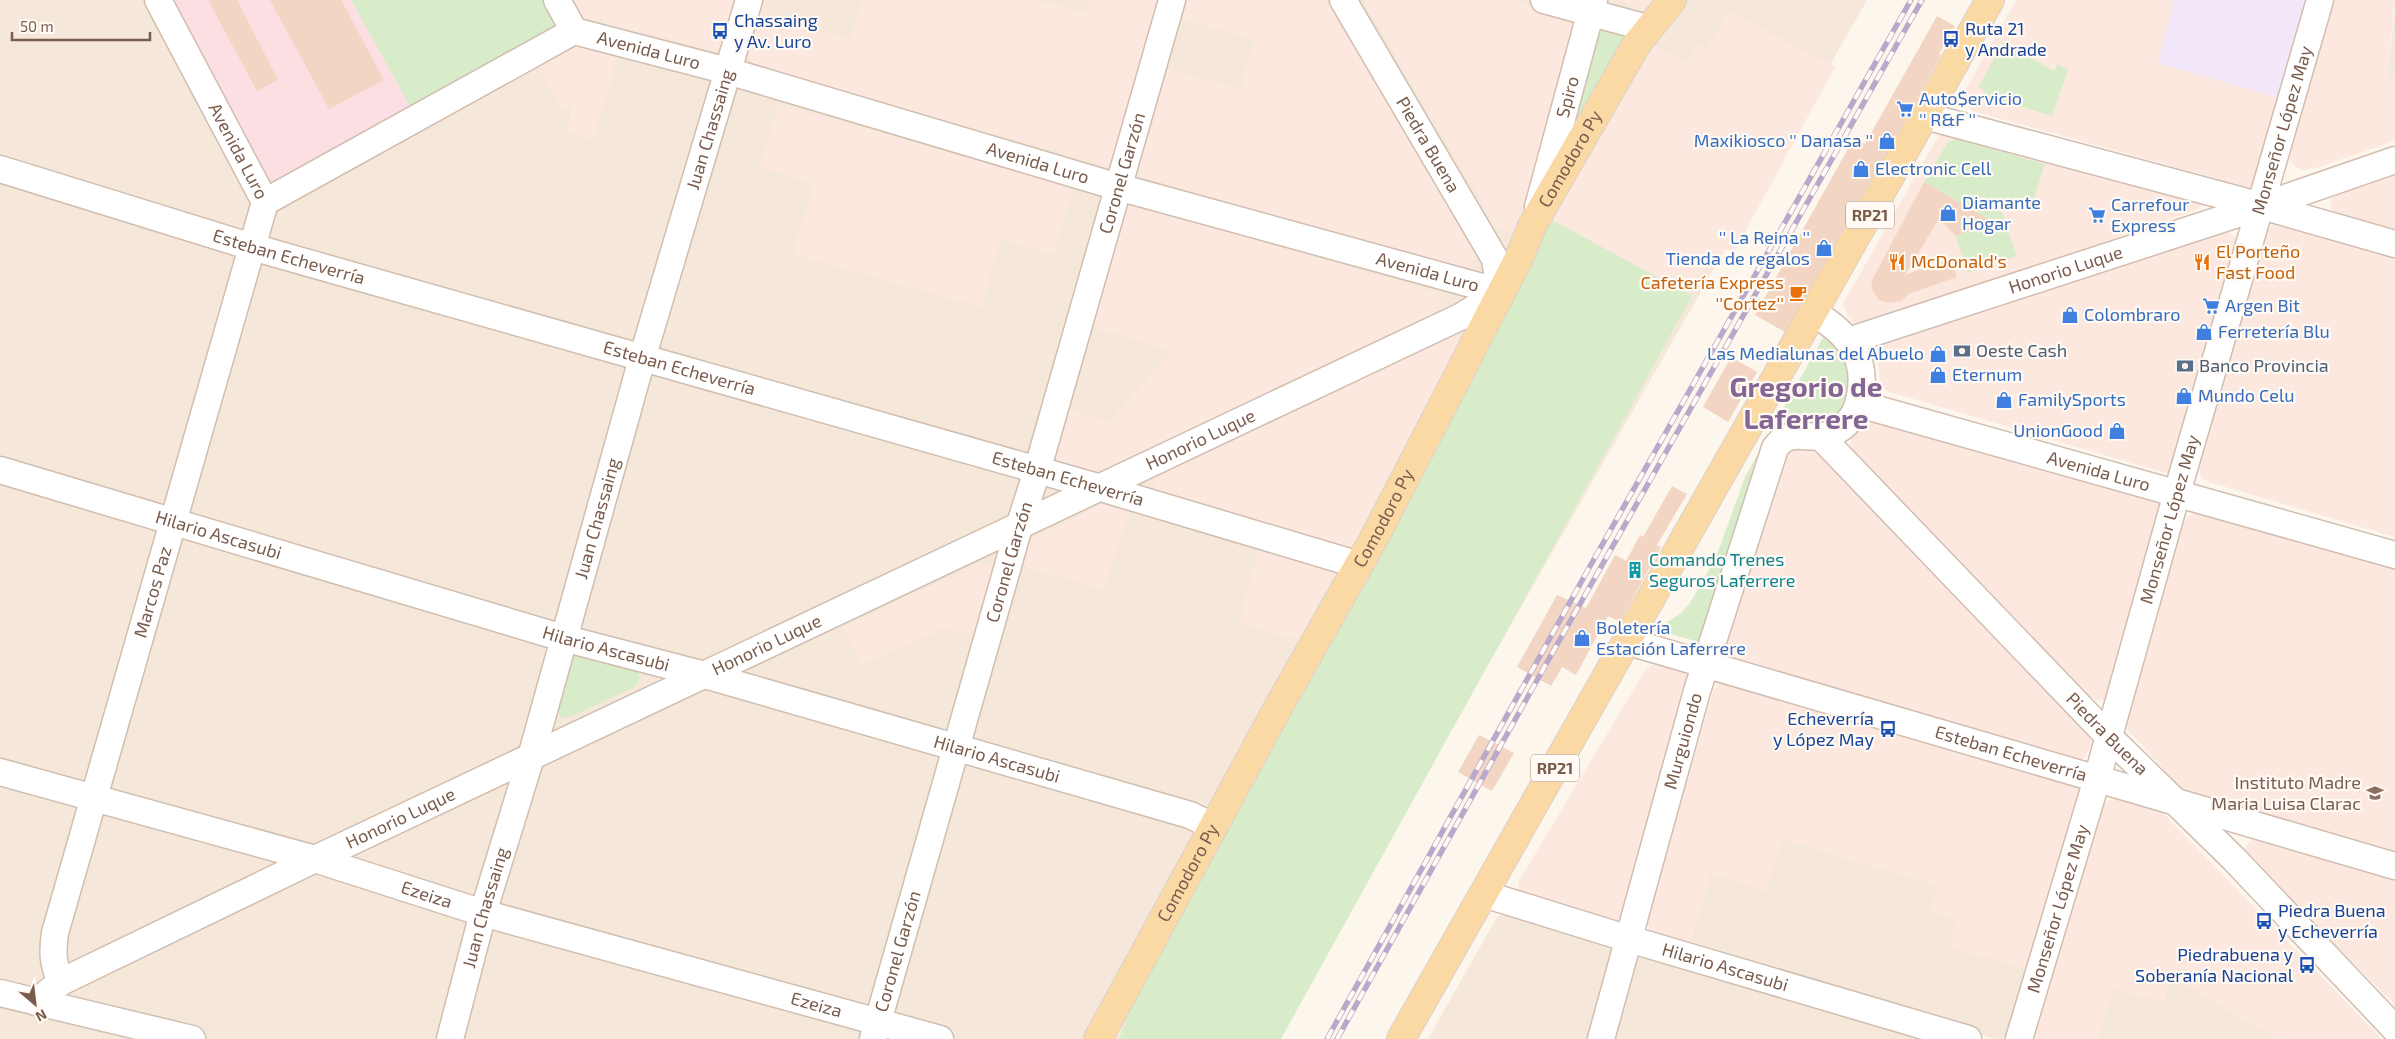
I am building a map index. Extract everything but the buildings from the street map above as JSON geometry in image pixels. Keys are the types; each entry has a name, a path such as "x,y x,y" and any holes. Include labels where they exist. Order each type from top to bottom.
{"main road":[{"name":"Comodoro Py","path":"1098,1039 1359,565 1480,336 1500,292 1519,258 1533,224 1622,68 1648,28 1672,0"},
{"name":"RP21","path":"1401,1039 1626,641 1662,584 1990,0"}],"street":[{"name":"Avenida Luro","path":"158,0 264,202 574,31 728,71 1118,187 1500,292"},
{"name":"Avenida Luro","path":"557,0 574,31"},
{"name":"Juan Chassaing","path":"450,1039 483,913 531,757 642,359 749,0"},
{"name":"Coronel Garzón","path":"876,1030 1172,0"},
{"name":"Piedra Buena","path":"1343,0 1495,259 1500,292"},
{"path":"1544,0 1592,7 1648,28"},
{"name":"Monseñor López May","path":"2020,1039 2098,779 2320,0"},
{"name":"Spiro","path":"1533,224 1592,7"},
{"path":"1925,116 2262,206 2395,244"},
{"name":"Honorio Luque","path":"1848,341 2262,206 2395,160"},
{"name":"Esteban Echeverría","path":"0,169 252,247 1037,472 1102,488 1359,565"},
{"name":"Marcos Paz","path":"61,982 54,968 52,953 92,799 264,202"},
{"name":"Honorio Luque","path":"36,1002 61,982 315,859 1462,316 1500,292"},
{"path":"1814,313 1832,324 1848,341 1862,366 1859,404 1851,419 1838,430 1822,438"},
{"name":"Avenida Luro","path":"1859,404 2395,555"},
{"name":"Murguiondo","path":"1601,1039 1706,664 1776,448 1781,440 1796,434 1822,438"},
{"name":"Piedra Buena","path":"1822,438 2109,737 2173,802 2234,859 2395,1029"},
{"name":"Hilario Ascasubi","path":"0,470 563,638 705,675 1190,815 1214,827"},
{"name":"Esteban Echeverría","path":"1626,641 2395,866"},
{"name":"Ezeiza","path":"0,772 92,799 315,859 483,913 876,1030 940,1039"},
{"name":"Hilario Ascasubi","path":"1484,894 1968,1039"},
{"path":"0,993 192,1039"}],"shaded area":[{"path":"0,0 1867,0 1275,1039 0,1039"},
{"path":"167,0 351,0 411,108 274,183 267,182"},
{"path":"567,0 739,0 723,47 717,51 582,17 577,14"},
{"path":"862,0 1038,0 1086,13 1090,0 1163,0 1117,158 1105,165 756,67 750,61 747,54 758,13 851,40"},
{"path":"1184,0 1326,0 1475,252 1473,262 1468,268 1457,268 1145,178 1141,175 1137,163 1164,68 1240,89 1255,40 1179,18"},
{"path":"1363,0 1513,0 1565,15 1575,21 1577,27 1528,207 1513,232 1504,232 1497,228"},
{"path":"1616,0 1658,0 1650,9 1643,10"},
{"path":"2016,0 2174,0 2158,63 2284,99 2254,187 2244,186 1972,111 1965,102 1965,91"},
{"path":"2174,0 2315,0 2284,99 2158,63"},
{"path":"2334,0 2395,0 2387,76 2395,78 2395,141 2313,169 2303,170 2295,166 2289,158"},
{"path":"1728,11 1835,67 1734,252 1726,249 1683,290 1552,220 1655,46 1686,63 1698,45 1707,49"},
{"path":"2395,12 2395,78 2387,76"},
{"path":"576,44 618,56 594,139 567,133 572,105 564,110 535,62"},
{"path":"778,104 1073,188 1053,254 1001,239 981,307 793,254 814,183 760,168"},
{"path":"1941,131 2202,203 2201,207 1867,324 1853,323 1848,317 1843,304"},
{"path":"2395,174 2395,234 2336,216 2332,211 2330,204 2332,198 2337,194"},
{"path":"1134,205 1431,291 1437,294 1441,301 1439,306 1430,315 1098,472 1094,473 1061,464 1054,455 1065,409 1109,422 1172,350 1090,327 1126,210"},
{"path":"2277,222 2395,251 2395,537 2209,482 2201,477 2199,465 2264,232"},
{"path":"2227,231 2239,242 2169,474 1890,392 1880,386 1877,349 1884,342"},
{"path":"1451,337 1458,337 1461,340 1356,544 1344,547 1164,493 1155,485 1161,471"},
{"path":"1872,419 2157,500 2161,504 2106,701 2090,697 1853,455 1850,444 1853,436 1859,427"},
{"path":"1809,445 2085,728 2092,744 2085,757 2080,761 1730,661 1722,647 1782,446"},
{"path":"1110,503 1130,509 1104,589 1022,566 1030,542 1036,537 1102,504"},
{"path":"2200,512 2395,569 2395,854 2183,790 2127,729 2126,724 2182,523 2192,513"},
{"path":"1260,544 1332,567 1335,572 1298,640 1239,623"},
{"path":"981,563 993,566 996,573 980,637 945,628 862,664 843,627"},
{"path":"1660,663 1691,673 1625,917 1611,923 1519,893 1519,881 1646,669"},
{"path":"1725,681 2080,786 2084,791 2033,971 1949,947 1957,920 1931,912 1939,885 1782,839 1767,891 1710,874 1689,947 1650,932 1646,920 1714,689 1719,683"},
{"path":"2109,800 2147,803 2161,811 2382,1039 2278,1039 2171,975 2164,1002 2112,988 2099,1039 2034,1039 2033,1034 2102,807"},
{"path":"2255,836 2395,876 2395,1005 2247,856 2245,848"},
{"path":"1782,839 1939,885 1958,919 2033,971 2007,1039 1995,1039 1689,947 1710,874"},
{"path":"1505,913 1942,1039 1428,1039 1497,917"},
{"path":"2171,975 2278,1039 2099,1039 2112,988 2164,1002"}],"green space":[{"path":"351,0 547,0 557,22 553,31 411,108"},
{"path":"1602,25 1628,33 1570,137 1597,29"},
{"path":"2003,42 2054,71 2058,64 2068,70 2052,116 1988,96 1979,86"},
{"path":"1957,139 2045,164 2031,208 2000,207 2017,256 1967,273 1956,236 1979,228 1986,218 1924,182 1948,142"},
{"path":"1552,220 1692,296 1281,1039 1119,1039 1144,976"},
{"path":"1825,334 1842,344 1856,380 1844,406 1838,415 1825,423 1787,427 1702,643 1664,632 1661,626 1681,613 1690,603 1704,579 1719,549 1745,477"},
{"path":"580,651 628,665 638,673 639,680 635,687 567,718 561,717 557,711 568,656"}],"railway":[{"path":"1327,1039 1589,568 1911,0"},
{"path":"1337,1039 1550,657 1922,0"}],"place":[{"name":"Chassaing y Av. Luro","path":"720,31"},
{"name":"Ruta 21 y Andrade","path":"1951,39"},
{"name":"Auto$ervicio '' R&F ''","path":"1905,109"},
{"name":"Maxikiosco '' Danasa ''","path":"1887,141"},
{"name":"Electronic Cell","path":"1861,169"},
{"name":"Diamante Hogar","path":"1948,213"},
{"name":"Carrefour Express","path":"2097,215"},
{"name":"'' La Reina '' Tienda de regalos","path":"1824,248"},
{"name":"McDonald's","path":"1897,262"},
{"name":"El Porteño Fast Food","path":"2202,262"},
{"name":"Cafetería Express ''Cortez''","path":"1798,293"},
{"name":"Argen Bit","path":"2211,306"},
{"name":"Colombraro","path":"2070,315"},
{"name":"Ferretería Blu","path":"2204,332"},
{"name":"Oeste Cash","path":"1962,351"},
{"name":"Las Medialunas del Abuelo","path":"1938,354"},
{"name":"Banco Provincia","path":"2185,366"},
{"name":"Eternum","path":"1938,375"},
{"name":"Mundo Celu","path":"2184,396"},
{"name":"FamilySports","path":"2004,400"},
{"name":"UnionGood","path":"2117,431"},
{"name":"Comando Trenes Seguros Laferrere","path":"1635,570"},
{"name":"Boletería Estación Laferrere","path":"1582,638"},
{"name":"Echeverría y López May","path":"1888,729"},
{"name":"Instituto Madre Maria Luisa Clarac","path":"2375,793"},
{"name":"Piedra Buena y Echeverría","path":"2264,921"},
{"name":"Piedrabuena y Soberanía Nacional","path":"2307,965"}],"district":[{"name":"Gregorio de Laferrere","path":"1806,403"}]}
